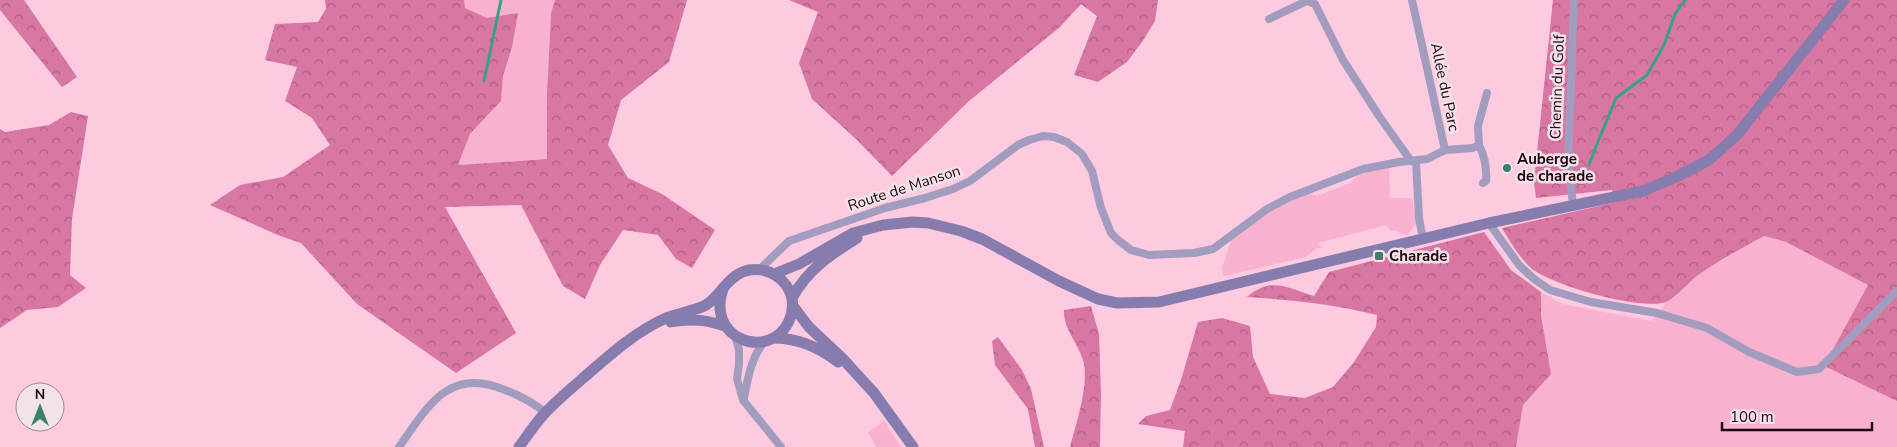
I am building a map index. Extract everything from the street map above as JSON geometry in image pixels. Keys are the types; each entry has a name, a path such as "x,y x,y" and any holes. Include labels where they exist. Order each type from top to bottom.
{"street":[{"name":"Allée du Parc","path":"1412,0 1445,150 1432,158 1414,160"},
{"name":"Chemin du Golf","path":"1573,204 1568,165 1574,0"},
{"path":"774,274 799,264 843,237 867,229 883,225 913,222 928,223 961,231 982,239 1059,281 1098,299 1117,303 1142,303 1173,299 1489,223 1573,204 1643,191 1709,160 1738,135 1844,0"},
{"path":"1269,19 1307,1 1315,4 1344,60 1379,116 1414,160 1419,218 1424,239"},
{"path":"1483,183 1486,181 1487,172 1484,155 1479,145 1478,126 1487,94"},
{"name":"Route de Manson","path":"760,269 785,244 885,208 953,189 970,181 1018,145 1043,136 1054,137 1067,142 1082,154 1092,171 1104,218 1111,233 1131,250 1149,255 1194,253 1213,249 1267,209 1290,197 1363,169 1414,160"},
{"path":"1445,150 1473,148 1479,145"},
{"path":"1489,223 1519,265 1550,290 1591,302 1658,313 1707,328 1749,352 1797,372 1819,369 1897,291"},
{"path":"743,400 757,352 784,329 792,314 792,302 801,282 814,269 867,229"},
{"path":"519,447 545,412 635,335 666,318 708,303 731,279 740,273 760,269 774,274 782,280 788,289 792,302 809,328 842,358 886,407 913,447"},
{"path":"724,287 719,302 720,312 739,350 740,364 737,380 743,400 781,447"},
{"path":"650,327 684,320 706,321 731,331 747,341 800,341 831,356 861,379"},
{"path":"399,447 441,395 464,382 476,382 495,386 510,392 545,412"}],"shaded area":[{"path":"464,0 555,0 551,13 547,95 547,159 457,165 470,134 501,101 503,76 512,47 518,13 487,18 465,8"},
{"path":"1389,168 1390,198 1412,198 1416,224 1406,236 1395,230 1391,231 1386,225 1318,243 1322,248 1317,248 1306,257 1224,276 1222,268 1232,238 1274,208 1307,193 1317,196 1351,183 1358,175 1363,173"},
{"path":"1764,236 1786,242 1869,285 1824,366 1897,401 1897,447 1516,447 1523,405 1551,374 1541,315 1541,292 1563,304 1651,321 1667,302 1700,273"},
{"path":"884,421 901,447 876,447 868,432"}],"green space":[{"path":"0,0 24,0 77,77 62,87 0,10"},
{"path":"325,0 464,0 465,8 487,18 518,13 512,47 503,76 501,101 470,134 458,165 547,159 547,95 551,13 555,0 687,0 669,62 621,100 608,145 628,178 662,194 715,230 692,268 676,259 658,235 623,230 600,265 585,299 563,286 521,205 445,207 516,333 456,373 357,304 301,243 280,236 210,205 240,185 283,177 330,145 312,118 285,101 297,67 265,60 275,24 318,22 326,9"},
{"path":"789,0 1158,0 1155,21 1142,42 1127,62 1098,82 1074,75 1097,16 1081,4 1060,27 969,101 892,176 857,140 812,99 799,63 818,12"},
{"path":"1553,0 1897,0 1897,401 1824,366 1868,285 1786,242 1764,236 1701,273 1670,300 1654,304 1618,300 1576,289 1542,275 1531,268 1523,259 1502,228 1617,202 1612,190 1536,198 1534,181"},
{"path":"71,112 88,116 72,219 70,275 86,288 58,307 27,310 0,328 0,129 5,132 49,125"},
{"path":"1484,232 1511,270 1541,292 1541,315 1551,374 1523,405 1516,447 1183,447 1185,431 1138,424 1146,416 1170,410 1198,322 1222,318 1250,326 1253,357 1270,394 1305,398 1333,387 1354,362 1376,327 1377,315 1313,303 1247,297 1264,287 1272,285 1288,287 1314,296 1329,272"},
{"path":"1091,306 1099,334 1100,447 1070,447 1084,392 1085,369 1081,354 1068,329 1064,310"},
{"path":"998,337 1022,370 1031,389 1044,447 1035,447 1028,409 995,365 992,341"}],"waterway":[{"path":"484,81 501,0"},
{"path":"1589,165 1616,98 1647,75 1664,45 1675,14 1685,0"}],"place":[{"name":"Auberge de charade","path":"1507,168"},
{"name":"Charade","path":"1379,256"}]}
